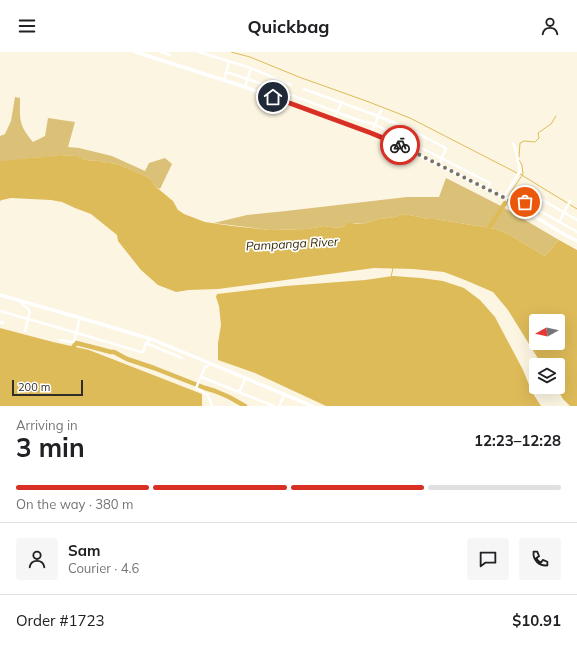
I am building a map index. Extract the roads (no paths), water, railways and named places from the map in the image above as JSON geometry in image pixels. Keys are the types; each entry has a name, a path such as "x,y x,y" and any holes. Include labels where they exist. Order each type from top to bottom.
{"street":[{"path":"136,52 245,86 393,142 487,190 504,197 577,241"},
{"path":"161,52 170,55"},
{"path":"199,52 251,68 291,85"},
{"path":"224,80 229,62"},
{"path":"245,86 251,68"},
{"path":"226,72 358,120 374,124 490,183 487,190"},
{"path":"304,89 378,116 413,131 446,148 438,165"},
{"path":"334,119 342,102"},
{"path":"371,133 380,110"},
{"path":"407,141 413,131"},
{"path":"393,142 407,141"},
{"path":"504,197 520,171 514,144"},
{"path":"511,201 520,187 577,220"},
{"path":"514,196 577,232"},
{"path":"559,222 570,202"},
{"path":"0,295 151,340 245,377 312,406"},
{"path":"19,300 21,304 29,310 25,331"},
{"path":"0,312 140,352 143,352 146,343 151,340"},
{"path":"60,340 74,341 80,318"},
{"path":"146,343 182,358"},
{"path":"212,364 205,367 196,388 208,395 212,406"},
{"path":"201,377 274,406"},
{"path":"239,392 245,377"},
{"path":"279,406 285,394"}],"water":[{"name":"Pampanga River","path":"58,155 76,156 86,160 120,165 150,178 156,187 173,201 178,210 184,214 205,222 270,230 308,229 324,226 338,228 345,226 348,223 363,224 405,214 496,229 510,235 545,256 559,240 577,250 577,406 570,406 560,394 565,394 565,358 538,358 533,350 565,350 565,314 529,314 529,344 508,310 493,292 444,272 413,269 374,268 218,289 176,292 158,285 141,270 118,241 117,235 91,214 62,202 51,200 11,198 0,201 0,161"},
{"path":"393,276 421,278 443,281 464,288 480,300 495,317 523,370 529,385 529,394 533,394 541,406 326,406 255,373 218,360 218,343 221,325 219,306 216,297 217,294 286,286 365,280"},
{"path":"0,328 89,350 202,394 202,406 0,406"}],"waterway":[{"path":"231,52 250,57 299,77 410,118 517,173"},
{"path":"519,157 520,143 524,141 535,142 539,138 538,133 551,124 556,116"},
{"path":"509,195 523,174 522,165 519,160"},
{"path":"520,174 577,209"},
{"path":"486,233 505,203"},
{"path":"391,277 393,268"},
{"path":"70,352 76,343 114,352 127,359 215,391 245,406"}]}
